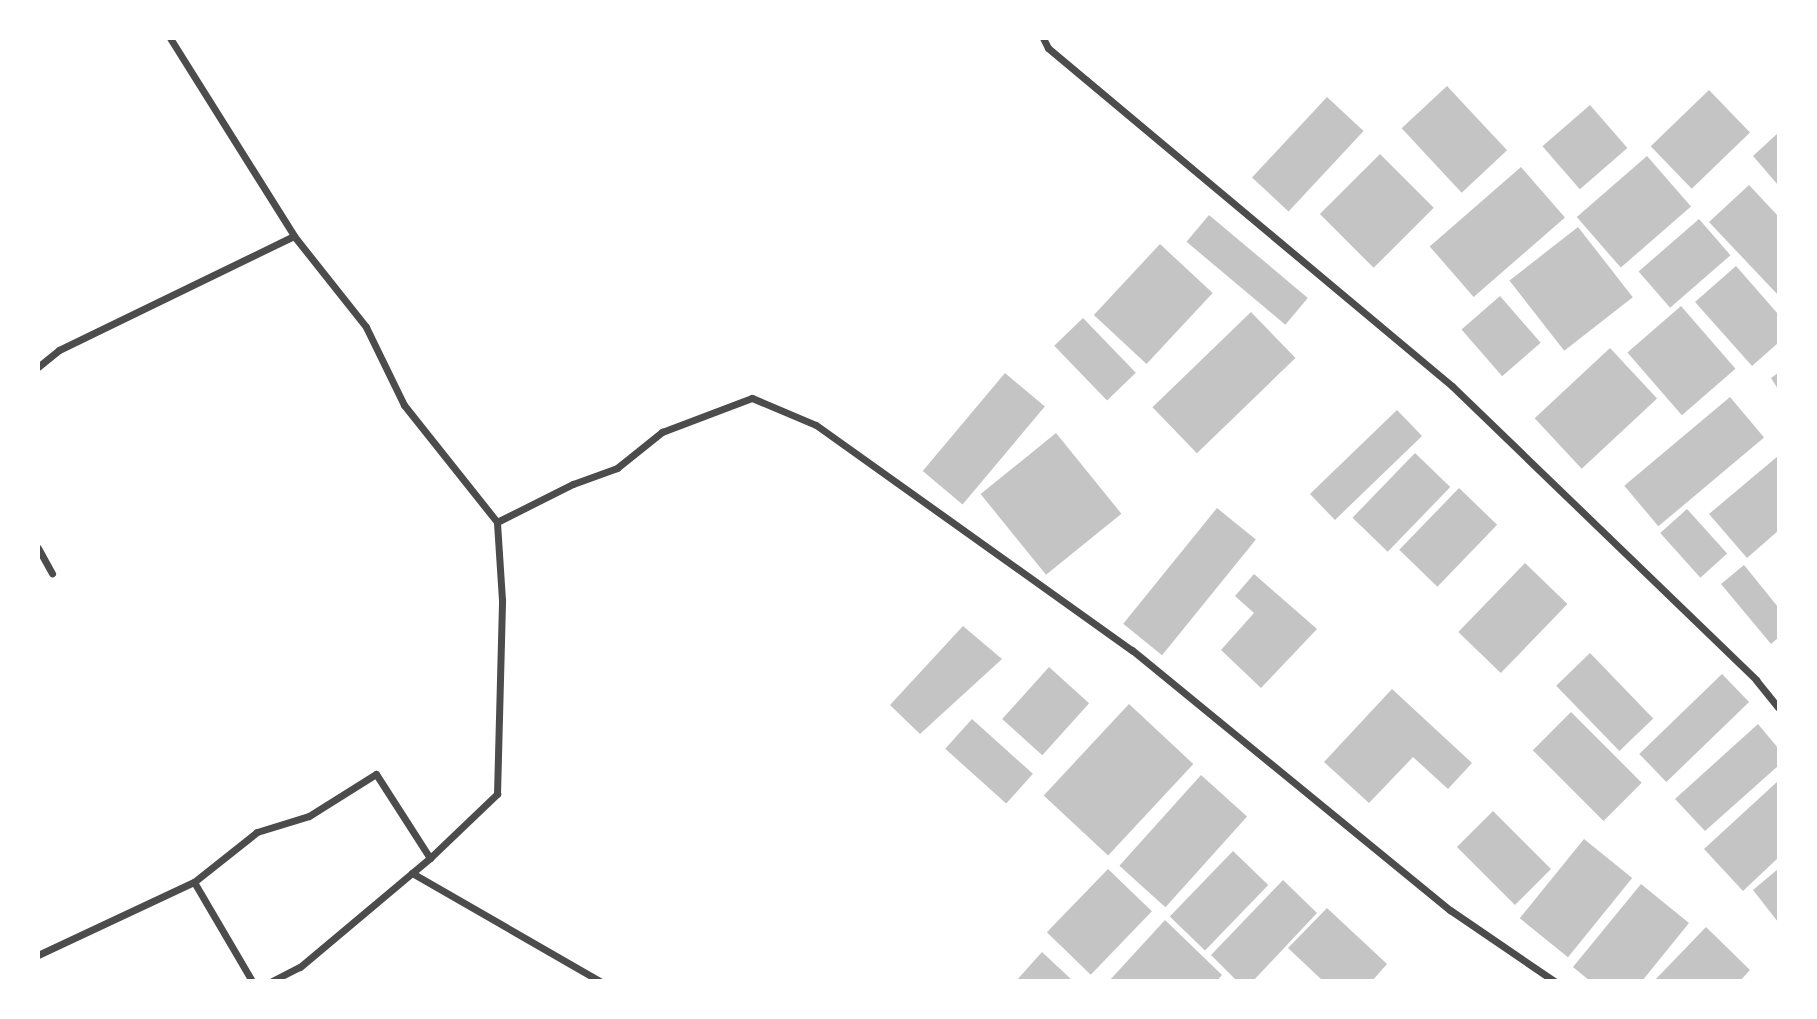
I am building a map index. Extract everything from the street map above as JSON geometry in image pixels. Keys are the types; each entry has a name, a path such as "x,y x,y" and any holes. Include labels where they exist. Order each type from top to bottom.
{"street":[{"path":"170,38 294,236 366,327 404,405 497,523 502,600 497,794 430,858 300,967 272,981"},
{"path":"1043,38 1048,48 1452,386 1756,680 1779,707"},
{"path":"38,367 59,350 294,236"},
{"path":"497,523 573,484 617,468 662,432 752,398 816,425 1132,650 1450,911 1554,981"},
{"path":"38,548 52,573"},
{"path":"38,955 194,882 257,832 309,816 376,774 430,858"},
{"path":"412,873 600,981"},
{"path":"194,882 252,981"}],"building":[{"path":"1447,86 1507,150 1462,193 1402,128"},
{"path":"1709,90 1750,132 1692,189 1651,146"},
{"path":"1327,97 1364,131 1289,212 1252,177"},
{"path":"1590,105 1627,148 1580,189 1542,146"},
{"path":"1778,133 1778,185 1753,156"},
{"path":"1380,154 1434,208 1374,268 1320,214"},
{"path":"1647,156 1691,207 1621,268 1577,217"},
{"path":"1521,167 1565,218 1474,297 1430,246"},
{"path":"1749,185 1778,216 1778,295 1709,222"},
{"path":"1209,215 1308,298 1285,325 1187,242"},
{"path":"1699,219 1730,255 1670,308 1639,271"},
{"path":"1578,227 1633,297 1564,351 1509,281"},
{"path":"1160,244 1213,293 1147,364 1094,315"},
{"path":"1736,266 1778,314 1778,343 1752,366 1695,302"},
{"path":"1500,296 1541,343 1502,376 1462,329"},
{"path":"1681,306 1735,369 1682,415 1627,353"},
{"path":"1251,312 1295,358 1197,453 1152,407"},
{"path":"1083,318 1136,373 1107,400 1054,346"},
{"path":"1610,348 1657,398 1582,469 1535,418"},
{"path":"1005,373 1045,406 963,504 923,471"},
{"path":"1778,373 1778,389 1771,378"},
{"path":"1730,397 1764,438 1658,526 1624,486"},
{"path":"1397,410 1422,436 1335,520 1310,494"},
{"path":"1056,433 1121,514 1046,575 981,494"},
{"path":"1415,453 1450,487 1388,552 1352,518"},
{"path":"1778,456 1778,531 1747,558 1709,514"},
{"path":"1459,488 1497,525 1437,587 1399,550"},
{"path":"1217,508 1256,539 1162,655 1123,624"},
{"path":"1687,509 1727,554 1700,578 1660,533"},
{"path":"1525,563 1567,604 1501,673 1458,632"},
{"path":"1744,565 1778,607 1778,638 1771,644 1721,584"},
{"path":"1254,574 1317,629 1261,688 1221,650 1254,613 1235,596"},
{"path":"963,626 1002,659 920,734 890,705"},
{"path":"1590,653 1653,718 1619,751 1556,686"},
{"path":"1049,667 1089,703 1042,755 1002,719"},
{"path":"1722,674 1749,702 1666,782 1639,754"},
{"path":"1392,689 1472,763 1448,789 1413,757 1369,803 1324,762"},
{"path":"1129,704 1193,764 1108,855 1044,795"},
{"path":"1571,712 1642,783 1604,821 1533,750"},
{"path":"972,719 1033,774 1006,804 945,749"},
{"path":"1758,724 1778,748 1778,766 1705,831 1675,799"},
{"path":"1201,775 1247,816 1165,907 1119,866"},
{"path":"1778,781 1778,858 1743,891 1704,849"},
{"path":"1493,811 1551,869 1515,905 1457,847"},
{"path":"1584,839 1632,878 1568,957 1520,918"},
{"path":"1233,851 1268,885 1205,950 1170,916"},
{"path":"1108,869 1152,911 1091,975 1047,932"},
{"path":"1778,869 1778,922 1753,890"},
{"path":"1283,880 1317,913 1253,981 1237,981 1211,955"},
{"path":"1641,884 1689,923 1642,981 1590,981 1573,967"},
{"path":"1327,908 1387,964 1372,981 1323,981 1288,948"},
{"path":"1165,920 1222,975 1217,981 1109,981"},
{"path":"1706,927 1750,970 1740,981 1654,981"},
{"path":"1042,952 1073,981 1016,981"}]}
